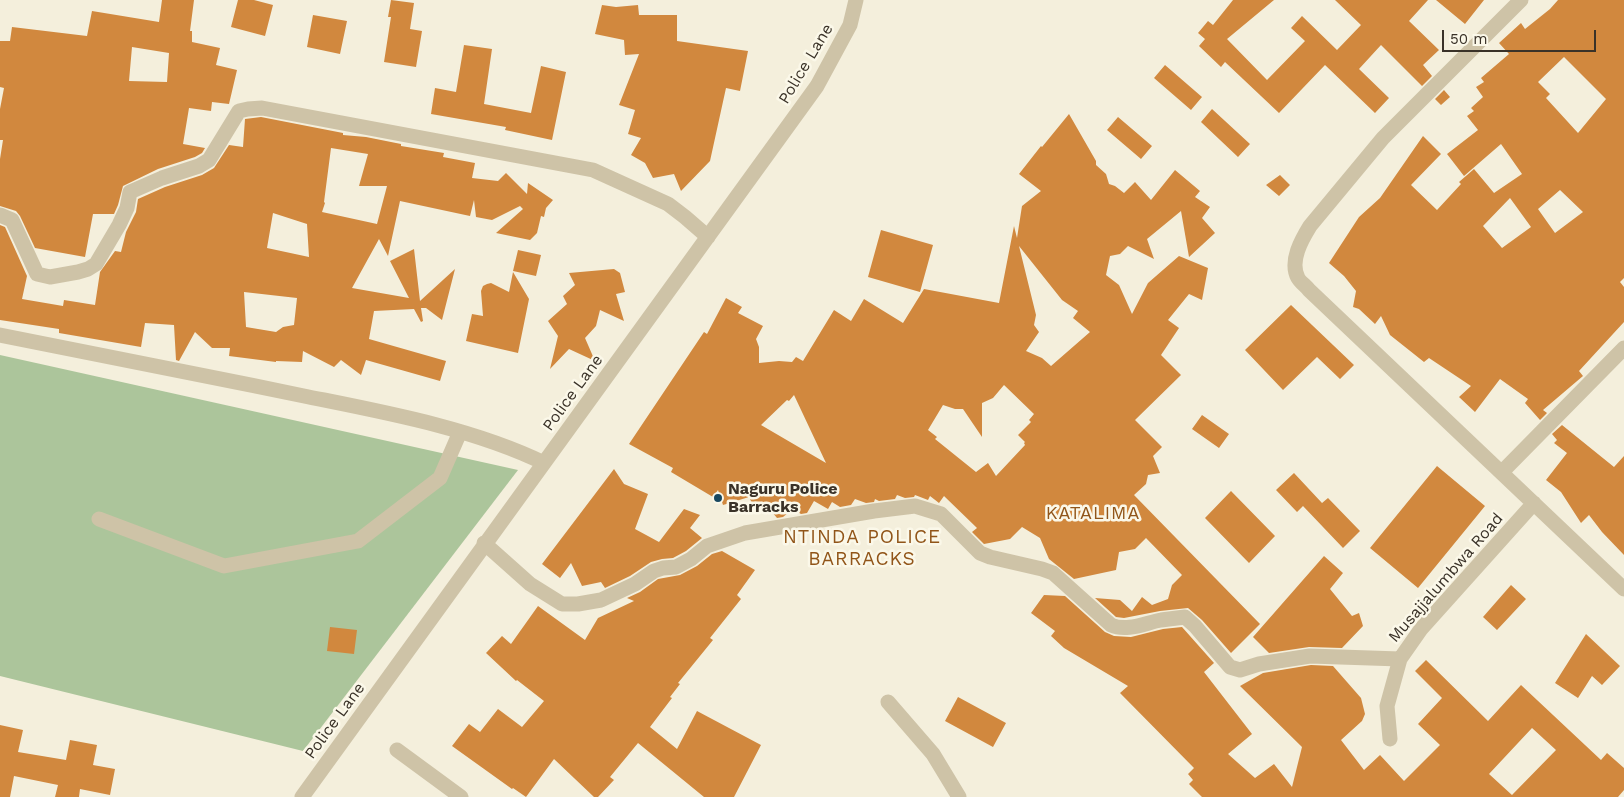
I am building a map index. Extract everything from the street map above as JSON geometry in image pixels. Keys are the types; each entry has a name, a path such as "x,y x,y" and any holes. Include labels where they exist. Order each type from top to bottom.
{"street":[{"name":"Police Lane","path":"302,797 484,543 817,86 850,25 856,0"},
{"path":"1520,0 1383,138 1310,226 1302,238 1298,251 1296,262 1298,278 1624,589"},
{"path":"0,215 12,220 37,274 50,277 88,269 96,264 119,225 127,208 130,192 162,178 199,166 209,160 239,112 262,108 593,170 668,204 686,216 708,237"},
{"path":"0,335 351,405 460,432 522,453 544,463"},
{"path":"1502,472 1624,348"},
{"path":"99,519 224,566 358,541 440,478 460,432"},
{"name":"Musajjalumbwa Road","path":"1390,739 1387,706 1400,659 1421,629 1534,503"},
{"path":"484,543 530,584 562,604 578,604 601,600 635,584 654,571 676,567 691,559 706,546 745,532 915,506 941,514 980,553 1053,573 1111,625 1118,628 1185,618 1195,626 1230,667 1240,670 1259,664 1310,656 1400,659"},
{"path":"888,702 933,754 960,797"},
{"path":"397,750 461,797"}],"green space":[{"path":"0,355 518,470 303,751 0,676"}],"building":[{"path":"162,0 194,0 190,31 192,31 192,42 220,48 216,65 237,70 229,104 212,102 211,111 189,108 183,144 205,148 202,153 195,157 158,169 123,186 114,214 93,214 85,257 35,248 16,211 0,206 0,159 3,140 0,140 0,109 4,88 0,87 0,41 10,41 12,27 87,36 92,11 159,22","holes":["132,47 169,53 167,82 129,81"]},
{"path":"238,0 254,0 273,5 265,36 231,27"},
{"path":"391,0 414,3 410,29 422,31 416,67 384,62 391,17 388,17"},
{"path":"1233,0 1274,0 1227,39 1267,80 1305,41 1291,28 1302,16 1337,50 1361,25 1335,0 1428,0 1409,21 1439,50 1423,65 1432,76 1422,86 1381,45 1359,69 1389,98 1375,113 1325,65 1279,113 1225,62 1221,67 1199,46 1205,39 1198,33 1208,21 1213,25"},
{"path":"1436,0 1484,0 1465,24"},
{"path":"1558,0 1624,0 1624,278 1620,282 1624,287 1624,322 1579,371 1583,376 1543,410 1547,413 1540,420 1525,403 1528,399 1500,379 1475,412 1459,397 1471,386 1429,358 1424,362 1390,335 1381,316 1375,324 1359,309 1353,307 1356,291 1344,276 1329,263 1359,217 1380,198 1423,136 1441,154 1411,185 1437,210 1461,184 1459,182 1474,169 1494,193 1522,174 1501,144 1464,176 1447,154 1478,130 1467,116 1474,111 1471,108 1483,97 1476,87 1484,82 1481,78 1509,54 1499,43 1521,23 1525,29","holes":["1564,57 1606,99 1578,133 1546,98 1550,94 1538,82","1560,190 1583,212 1555,233 1538,209","1510,198 1531,227 1502,248 1483,226"]},
{"path":"602,5 616,7 638,5 639,15 677,15 677,41 748,51 740,91 726,88 710,161 681,191 674,174 653,178 645,163 631,155 641,138 628,134 635,110 619,105 639,54 625,55 624,40 595,34"},
{"path":"313,15 347,21 340,54 307,47"},
{"path":"464,45 492,49 484,104 531,113 541,66 566,72 552,140 505,130 506,127 431,114 435,88 456,92"},
{"path":"1165,65 1202,97 1191,110 1154,78"},
{"path":"1444,90 1450,97 1441,105 1435,99"},
{"path":"1212,109 1250,144 1238,157 1201,122"},
{"path":"1069,114 1096,161 1096,165 1106,174 1109,184 1124,193 1135,182 1151,200 1175,170 1200,191 1195,197 1210,207 1202,218 1215,233 1189,257 1181,211 1147,239 1154,259 1128,246 1120,254 1110,256 1106,275 1119,285 1132,314 1148,283 1179,256 1208,268 1202,300 1189,294 1168,320 1179,328 1161,355 1181,375 1135,420 1162,447 1153,456 1160,473 1148,475 1146,484 1134,495 1260,624 1231,653 1202,620 1188,608 1124,618 1116,617 1095,598 1120,600 1132,611 1142,597 1152,605 1168,599 1172,585 1182,575 1146,538 1135,549 1119,552 1116,570 1074,579 1049,559 1040,538 1022,527 1010,539 984,544 972,532 977,528 944,496 939,503 930,496 928,500 915,495 914,497 905,498 897,495 895,499 879,501 875,499 874,502 866,503 855,499 851,505 840,507 832,502 828,509 814,501 807,513 801,514 793,509 783,517 777,518 767,506 756,511 749,497 723,505 718,490 713,497 671,472 673,468 629,444 704,332 707,334 726,298 742,307 738,313 763,326 756,339 759,347 759,363 792,362 796,357 803,361 834,310 851,321 864,299 903,323 924,289 999,303 1014,226 1017,238 1022,206 1041,191 1019,174","holes":["1019,246 1062,300 1078,311 1073,318 1090,332 1051,366 1042,358 1026,351 1039,332 1034,325 1036,315","1004,385 1034,414 1029,420 1031,422 1018,435 1025,442 1025,445 996,476 988,463 976,472 935,439 937,437 928,430 943,405 955,409 963,409 982,437 982,403 993,398","794,395 826,463 761,425 787,400 789,401"]},
{"path":"261,117 343,133 343,135 366,137 401,144 401,146 444,153 443,157 475,163 472,178 498,181 506,173 527,194 528,183 553,200 546,208 544,217 541,216 537,233 530,240 496,233 523,209 520,206 492,220 476,217 474,200 470,216 400,201 388,256 379,239 352,288 409,298 390,261 414,249 420,301 455,269 442,320 426,308 421,308 423,321 421,322 414,309 374,311 369,339 446,361 440,381 366,360 361,375 341,360 334,367 303,351 302,362 276,362 229,356 230,348 212,348 195,332 179,361 176,360 174,325 145,323 141,347 59,333 59,329 0,320 0,225 5,227 27,276 22,299 63,306 64,300 95,305 100,272 115,251 121,252 126,232 136,212 138,199 165,187 202,175 214,168 229,145 243,147 245,119","holes":["331,148 368,154 359,186 387,186 377,224 322,212 325,203","273,213 307,224 309,257 267,248","244,292 297,298 294,325 283,327 276,332 246,327"]},
{"path":"1118,117 1152,146 1141,159 1107,130"},
{"path":"1280,175 1290,185 1279,196 1266,185"},
{"path":"881,230 933,245 920,292 868,277"},
{"path":"518,250 541,255 536,276 513,271"},
{"path":"614,269 620,273 625,292 616,294 624,321 600,310 596,326 585,338 595,361 569,349 550,369 558,336 548,321 567,304 563,296 575,285 569,273"},
{"path":"513,272 529,299 518,353 466,341 472,314 483,316 481,291 483,286 491,283 509,292"},
{"path":"1291,305 1354,365 1340,379 1317,357 1283,390 1245,350"},
{"path":"1202,415 1229,434 1219,448 1192,429"},
{"path":"1562,425 1614,467 1624,456 1624,555 1589,515 1581,523 1561,492 1546,480 1567,453 1554,443 1557,440 1552,434"},
{"path":"1437,466 1485,506 1418,588 1370,548"},
{"path":"614,469 624,484 648,494 635,529 659,542 684,509 700,515 690,528 702,538 686,551 673,558 651,562 630,576 605,588 601,582 582,586 571,563 560,578 542,564"},
{"path":"1294,473 1322,503 1328,498 1360,531 1343,548 1303,506 1297,512 1276,490"},
{"path":"1231,491 1275,536 1249,563 1205,518"},
{"path":"722,551 755,570 737,595 741,599 710,638 713,640 678,683 680,684 670,697 672,698 650,727 677,749 697,711 761,745 734,797 704,797 638,743 610,777 614,780 598,797 594,797 554,759 526,797 452,746 469,724 480,732 498,709 522,727 544,701 516,681 486,653 502,636 511,644 538,606 585,640 598,618 634,601 627,598 640,592 658,579 680,575 697,566 712,554"},
{"path":"1324,556 1343,573 1330,589 1352,616 1359,613 1363,626 1342,648 1309,647 1269,653 1253,637"},
{"path":"1511,585 1526,599 1497,630 1483,617"},
{"path":"1044,595 1065,596 1105,632 1114,636 1131,637 1163,629 1182,627 1214,663 1204,672 1252,734 1228,754 1255,778 1274,764 1292,787 1302,747 1240,686 1263,673 1311,665 1333,666 1361,698 1365,714 1362,721 1341,740 1364,770 1380,755 1404,781 1440,745 1418,724 1442,698 1415,671 1426,660 1488,721 1521,685 1601,760 1607,753 1624,768 1624,790 1618,797 1202,797 1189,784 1193,780 1188,774 1194,768 1120,693 1128,686 1064,648 1051,636 1055,631 1031,613","holes":["1532,728 1556,750 1512,795 1489,774"]},
{"path":"330,627 357,630 354,654 327,651"},
{"path":"1586,634 1620,666 1602,685 1592,676 1578,698 1555,683"},
{"path":"958,697 1006,723 993,747 945,721"},
{"path":"0,725 23,730 18,752 66,760 70,740 97,745 93,765 115,769 110,795 80,789 79,797 55,797 58,785 14,776 10,797 0,797"}],"place":[{"name":"Naguru Police Barracks","path":"718,498"}],"district":[{"name":"KATALIMA","path":"1093,514"},
{"name":"NTINDA POLICE BARRACKS","path":"862,548"}]}
